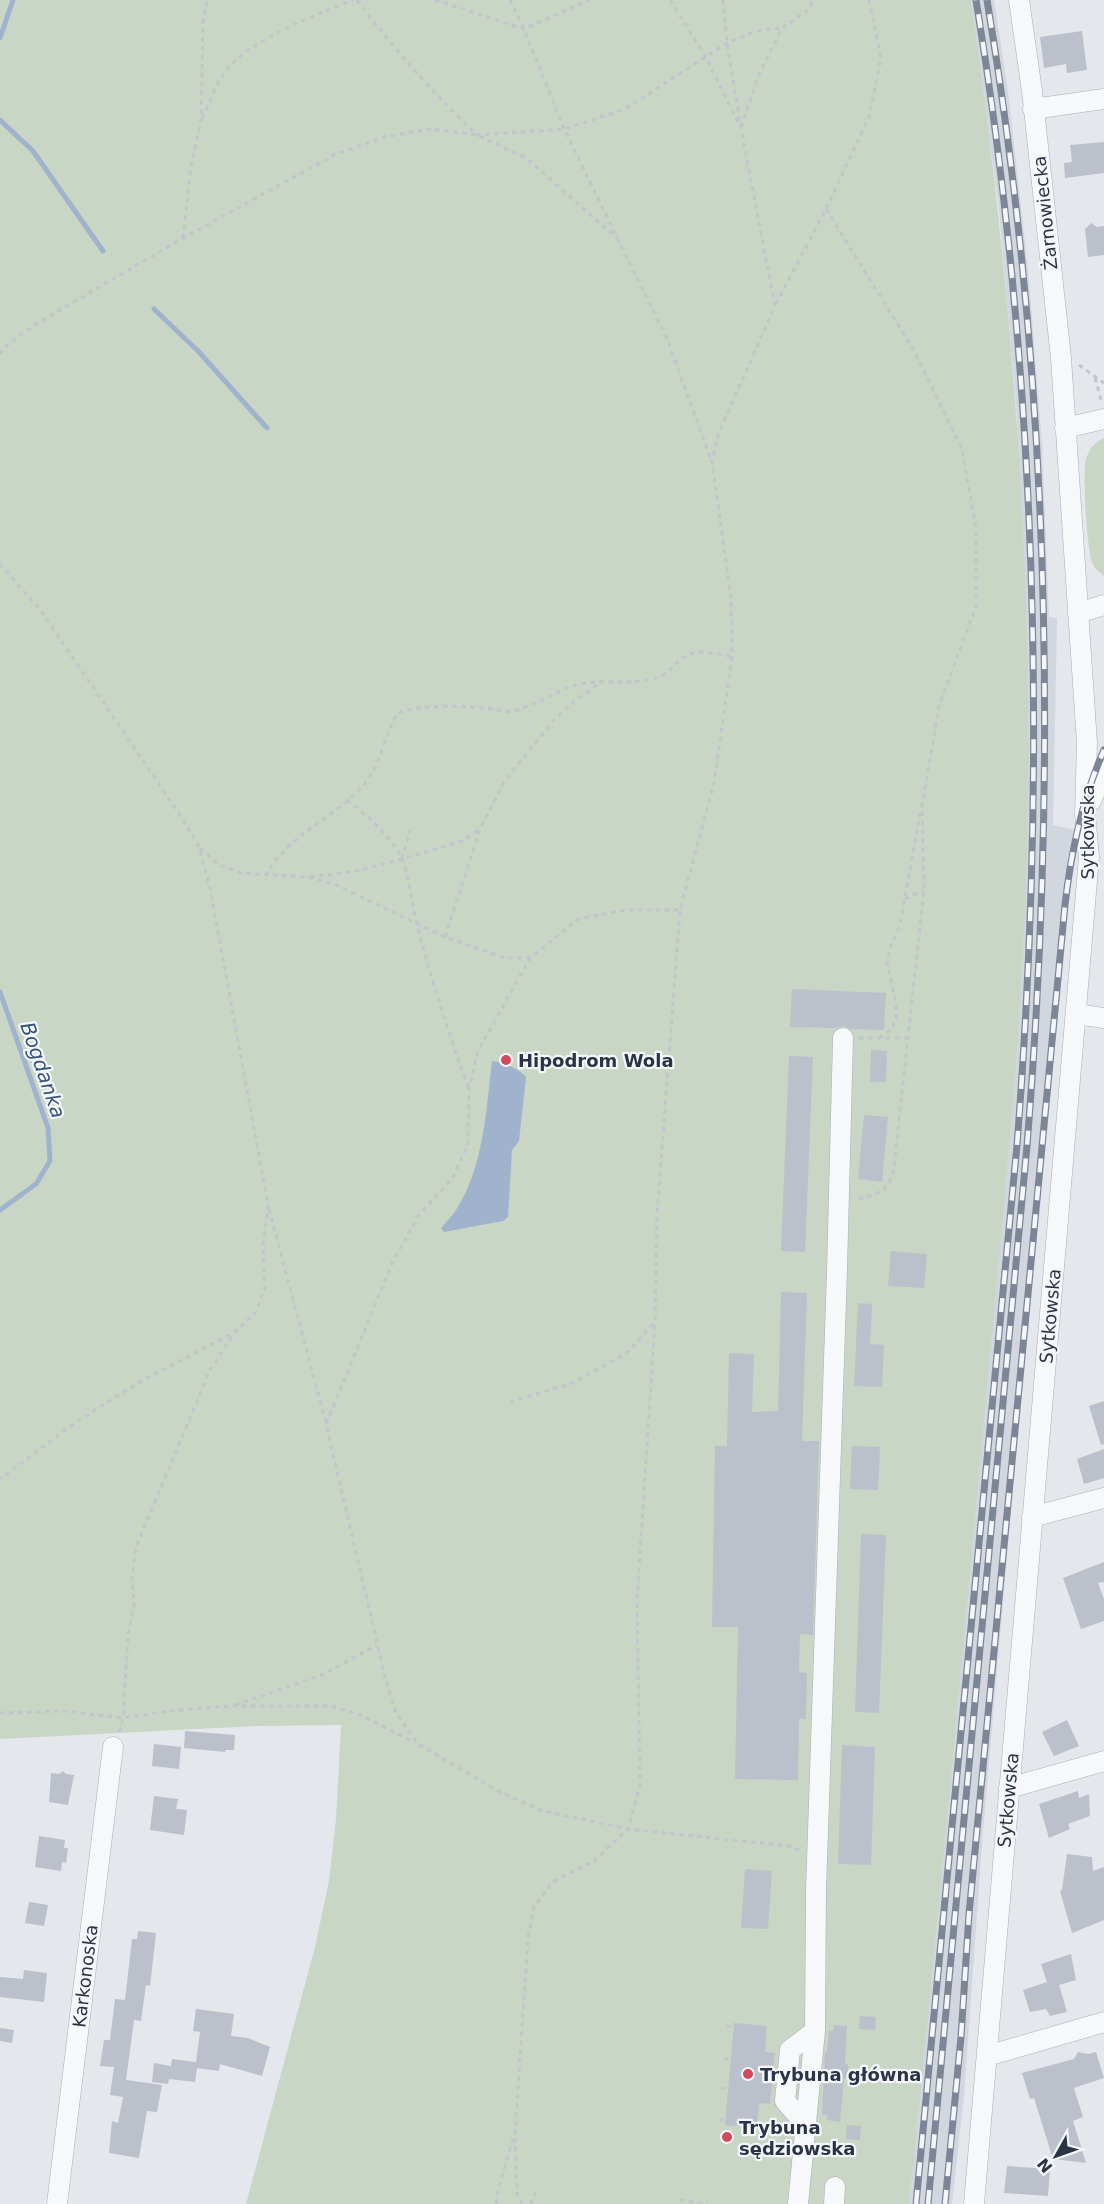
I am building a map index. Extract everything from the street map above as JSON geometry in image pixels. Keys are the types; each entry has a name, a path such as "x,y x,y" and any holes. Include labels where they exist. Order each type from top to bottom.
{"street":[{"name":"Żarnowiecka","path":"1019,0 1061,358 1065,428"},
{"path":"1033,109 1104,99"},
{"path":"1065,428 1104,419"},
{"name":"Sytkowska","path":"974,2204 1077,1014 1097,855 1085,814 1088,743 1065,428"},
{"path":"1078,613 1104,605"},
{"path":"1085,814 1104,771"},
{"path":"1077,1014 1104,1018"},
{"path":"798,2204 815,2031 817,1857 843,1038"},
{"path":"1032,1518 1104,1498"},
{"name":"Karkonoska","path":"57,2204 113,1747"},
{"path":"1009,1788 1104,1761"},
{"path":"987,2056 1104,2022"}],"path":[{"path":"183,238 191,166 201,121 203,22 207,0"},
{"path":"201,121 224,73 241,55 279,33 353,0"},
{"path":"357,0 437,97 477,135 526,158 618,239"},
{"path":"435,0 524,29 589,0"},
{"path":"510,0 564,129 668,341 712,461 731,598 732,656 714,783 680,910 657,1215 655,1322 637,1600 640,1785 628,1829 594,1860 552,1882 534,1906 528,1938 515,2133 517,2193 522,2204"},
{"path":"670,0 706,57 741,128"},
{"path":"723,0 727,43 741,128 775,306"},
{"path":"0,354 6,346 33,326 183,238 336,154 383,137 431,129 477,135 564,129 625,110 727,43 756,31 782,28 808,10 813,0"},
{"path":"712,461 719,432 775,306 826,209 869,117 881,58 869,0"},
{"path":"741,128 759,74 782,28"},
{"path":"826,209 913,349 962,449 976,528 976,606 939,706 900,926 891,945 887,963 896,1003 896,1018 891,1030 879,1038"},
{"path":"1073,360 1104,383"},
{"path":"1095,376 1104,407"},
{"path":"0,564 41,611 184,820 199,847 210,888 268,1205 326,1424 396,1713 418,1744"},
{"path":"265,876 274,860 287,847 364,785 398,713 453,706 508,712 526,708 572,687 603,681 635,682 664,675 687,654 696,651 732,656"},
{"path":"445,937 480,829 504,782 553,721 576,700 603,681"},
{"path":"347,800 369,816 387,835 402,859 416,923 440,1008 469,1089"},
{"path":"837,1202 872,1197 888,1187 893,1175 924,890 922,806"},
{"path":"199,847 218,864 240,873 308,877 357,871 402,859 462,841 480,829"},
{"path":"402,859 410,831"},
{"path":"308,877 334,884 445,937 505,958 530,958"},
{"path":"905,899 924,890"},
{"path":"326,1424 394,1258 419,1215 452,1179 468,1144 469,1089 478,1051 530,958 578,919 625,910 680,910"},
{"path":"843,1038 908,1038"},
{"path":"113,1747 123,1718 128,1635 134,1604 132,1576 136,1547 210,1370 235,1332 256,1312 265,1288 263,1246 268,1205"},
{"path":"510,1402 573,1383 628,1352 655,1322"},
{"path":"0,1479 100,1407 145,1378 235,1332"},
{"path":"230,1706 322,1675 378,1645"},
{"path":"0,1713 63,1711 123,1718 169,1711 230,1706 330,1706 361,1715 418,1744 498,1791 540,1810 628,1829 789,1846 817,1857"},
{"path":"727,2026 733,2027"},
{"path":"724,2059 731,2059"},
{"path":"722,2088 728,2089"},
{"path":"719,2120 726,2121"},
{"path":"496,2204 515,2133"},
{"path":"531,2204 536,2191"},
{"path":"680,2200 708,2204"}],"shaded area":[{"path":"971,0 994,0 1008,91 1028,269 1042,444 1049,617 1057,618 1053,825 1080,831 1069,889 1027,1327 983,1831 964,2095 952,2204 909,2204 1009,1148 1022,971 1028,798 1026,620 1016,403 999,210"}],"green space":[{"name":"Hipodrom Wola","path":"0,0 971,0 996,198 1015,398 1026,597 1028,797 1026,875 1018,1031 1006,1186 909,2204 246,2204 315,1947 329,1881 336,1819 341,1725 257,1726 0,1739"},
{"path":"1104,438 1104,576 1094,566 1090,554 1085,467 1089,452"}],"water":[{"path":"492,1061 510,1066 526,1077 519,1141 512,1150 508,1217 503,1221 444,1232 441,1228 456,1210 473,1175 482,1138"}],"building":[{"path":"1082,31 1087,70 1067,73 1066,64 1044,68 1040,37"},
{"path":"1104,142 1104,173 1065,178 1064,163 1072,162 1070,145"},
{"path":"1091,223 1097,227 1104,226 1104,255 1088,257 1085,229"},
{"path":"792,989 886,993 884,1030 850,1029 844,1026 836,1028 790,1027"},
{"path":"871,1050 887,1051 886,1082 870,1082"},
{"path":"789,1056 813,1057 805,1252 781,1251"},
{"path":"864,1115 888,1117 882,1182 858,1179"},
{"path":"891,1251 927,1254 924,1288 888,1286"},
{"path":"781,1292 807,1293 802,1441 819,1441 813,1635 800,1634 799,1672 807,1673 806,1719 799,1719 798,1780 735,1779 738,1627 712,1627 715,1446 727,1446 729,1353 754,1354 752,1412 778,1411"},
{"path":"858,1303 872,1304 870,1344 884,1345 882,1387 854,1386"},
{"path":"1104,1401 1104,1444 1101,1445 1089,1406"},
{"path":"852,1446 880,1447 878,1490 850,1489"},
{"path":"1104,1449 1104,1478 1084,1484 1077,1459"},
{"path":"861,1534 886,1535 879,1713 855,1712"},
{"path":"1104,1562 1104,1582 1098,1583 1104,1599 1104,1621 1081,1629 1063,1578"},
{"path":"1067,1720 1079,1746 1054,1756 1042,1732"},
{"path":"185,1731 235,1735 234,1750 225,1752 184,1748"},
{"path":"154,1744 181,1747 179,1769 152,1766"},
{"path":"842,1745 875,1747 871,1865 838,1864"},
{"path":"63,1771 74,1775 68,1805 49,1802 51,1773 59,1774"},
{"path":"1078,1791 1079,1798 1089,1794 1090,1816 1068,1824 1070,1829 1049,1838 1039,1804"},
{"path":"154,1796 178,1799 176,1809 187,1810 184,1835 150,1830"},
{"path":"39,1836 65,1840 64,1848 68,1848 66,1863 62,1862 61,1871 35,1867"},
{"path":"1067,1854 1092,1857 1093,1871 1104,1867 1104,1920 1072,1933 1060,1891"},
{"path":"745,1869 772,1871 768,1929 741,1928"},
{"path":"29,1902 48,1905 44,1926 25,1923"},
{"path":"138,1931 156,1933 150,1986 146,1985 141,2021 134,2020 126,2080 162,2085 157,2112 147,2111 139,2158 109,2153 112,2121 118,2123 123,2097 110,2095 114,2067 100,2066 104,2040 110,2040 115,1999 125,2000 132,1939 137,1939"},
{"path":"1071,1954 1076,1980 1059,1985 1067,2012 1050,2016 1046,2009 1030,2012 1023,1990 1047,1982 1041,1964"},
{"path":"24,1970 47,1973 44,2002 0,1997 0,1977 23,1979"},
{"path":"196,2009 234,2014 231,2036 248,2038 270,2047 262,2076 220,2064 219,2071 197,2068 195,2082 169,2079 168,2084 152,2082 154,2063 171,2066 172,2059 196,2062 200,2032 193,2031"},
{"path":"860,2016 876,2017 875,2030 859,2029"},
{"name":"Trybuna główna","path":"734,2023 767,2026 765,2052 775,2053 770,2104 759,2103 757,2128 725,2125"},
{"path":"834,2025 847,2026 845,2064 848,2064 848,2078 844,2078 840,2122 827,2120 827,2115 822,2115 825,2052 827,2052 829,2030 833,2031"},
{"path":"0,2028 14,2030 12,2043 0,2041"},
{"path":"1078,2052 1088,2054 1096,2052 1104,2078 1074,2088 1083,2117 1073,2121 1086,2163 1053,2159 1034,2098 1030,2099 1022,2073 1074,2059"},
{"path":"847,2125 861,2126 860,2140 846,2139"},
{"path":"1007,2166 1050,2169 1048,2196 1004,2193"}],"waterway":[{"path":"0,38 13,0"},
{"path":"0,120 33,151 103,251"},
{"path":"154,309 198,351 267,428"},
{"name":"Bogdanka","path":"0,992 48,1128 50,1161 36,1184 0,1210"}],"railway":[{"path":"916,2204 1017,1145 1032,858 1034,715 1031,571 1024,428 1013,285 997,142 976,0"},
{"path":"928,2204 1027,1146 1037,1003 1043,859 1045,715 1036,428 1024,285 1008,142 987,0"},
{"path":"945,2204 961,2037 969,1914 1065,905 1078,826 1089,788 1104,750"}],"place":[{"name":"Hipodrom Wola","path":"506,1060"},
{"name":"Trybuna główna","path":"748,2074"},
{"name":"Trybuna sędziowska","path":"727,2137"}]}
